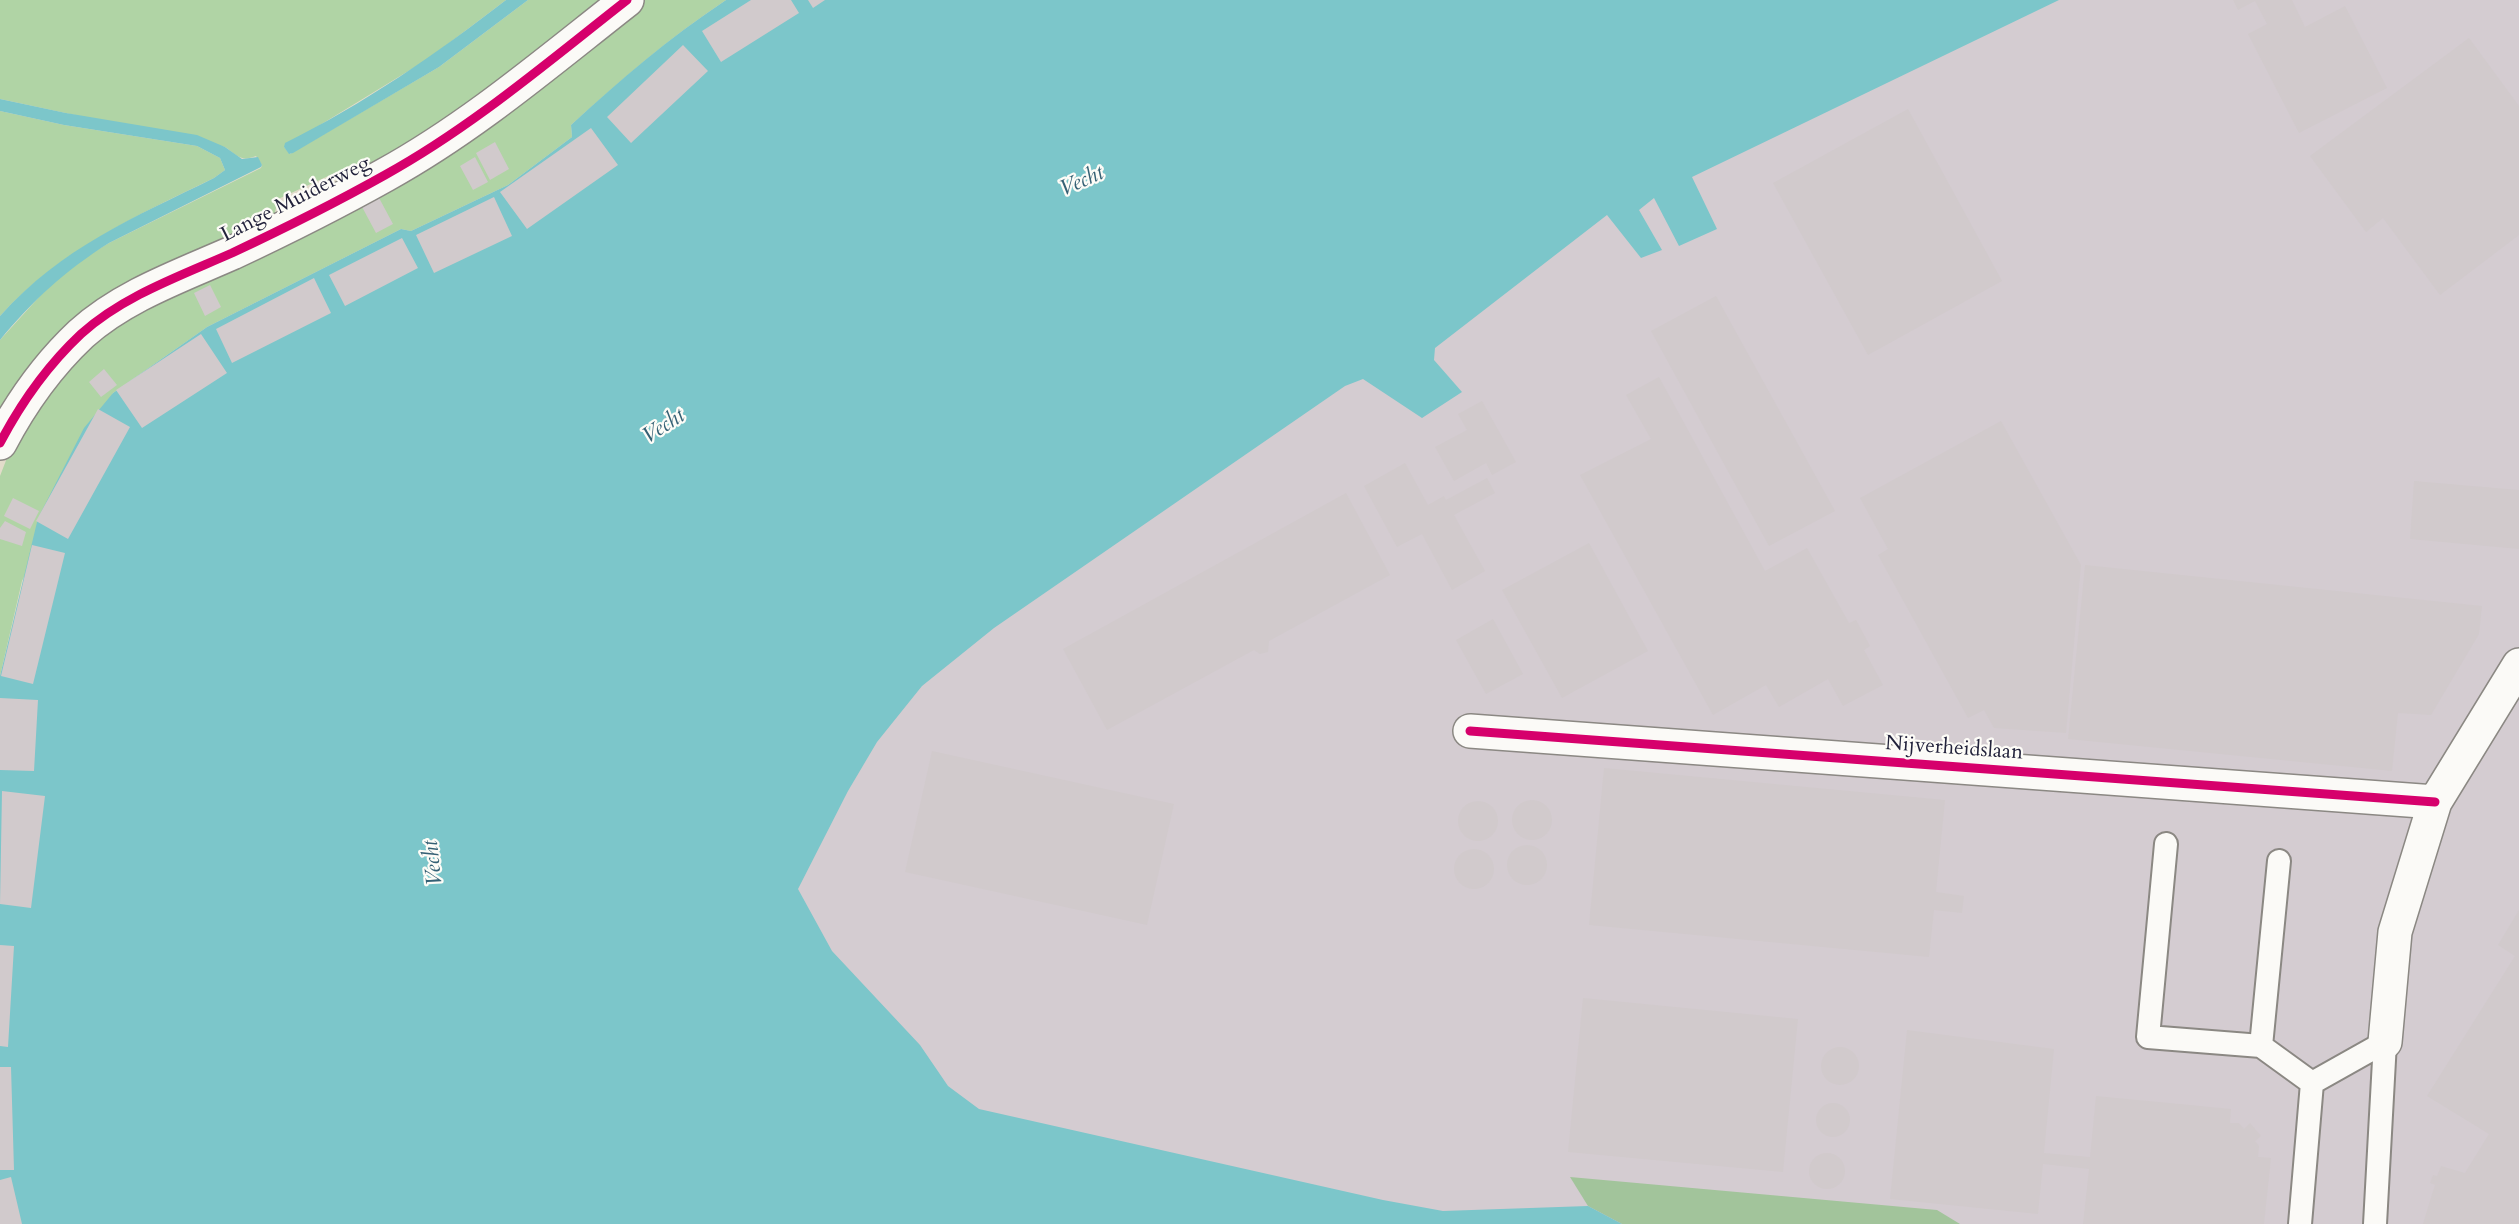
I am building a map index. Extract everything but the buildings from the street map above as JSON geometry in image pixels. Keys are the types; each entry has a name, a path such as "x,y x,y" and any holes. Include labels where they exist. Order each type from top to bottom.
{"street":[{"name":"Lange Muiderweg","path":"0,443 36,384 59,357 82,334 118,306 251,244 386,175 435,145 489,107 627,0"},
{"path":"2385,1042 2395,932 2435,802 2519,665"},
{"name":"Nijverheidslaan","path":"1470,731 2435,802"}],"lane":[{"path":"2166,844 2148,1037 2261,1046 2312,1083"},
{"path":"2261,1046 2279,861"},
{"path":"2312,1083 2385,1042"},
{"path":"2375,1224 2385,1042"},
{"path":"2301,1224 2312,1083"}],"shaded area":[{"path":"1650,0 2519,0 2519,1224 1201,1224 954,1178 727,912 769,670"}],"green space":[{"path":"0,0 506,0 428,59 284,147 290,154 439,67 528,0 605,0 467,107 360,172 337,172 278,199 274,217 188,255 0,413 0,340 50,285 87,256 109,243 261,168 262,165 256,156 243,158 225,147 0,99"},
{"path":"643,0 726,0 627,75 571,125 572,137 508,185 411,231 401,229 207,327 113,393 22,581 0,676 0,476 17,432 86,344 562,63"},
{"path":"0,111 64,125 197,146 220,158 225,170 214,178 128,221 73,254 23,293 0,316"},
{"path":"1570,1177 1937,1210 1960,1224 1622,1224 1588,1206"}],"water":[{"path":"506,0 528,0 439,67 293,153 289,154 284,147 285,143 343,112 399,77"},
{"name":"Vecht","path":"726,0 2059,0 1692,177 1717,229 1679,246 1654,198 1639,210 1662,250 1641,258 1607,215 1435,348 1434,360 1462,392 1422,418 1363,379 1345,386 994,628 922,686 877,742 848,791 798,889 832,951 920,1045 948,1086 979,1109 1383,1200 1443,1211 1588,1206 1622,1224 0,1224 0,676 38,518 84,428 113,393 207,327 401,229 411,231 508,185 572,137 571,125 627,75"},
{"path":"0,99 66,113 197,135 225,147 242,159 258,157 262,165 93,253 50,287 0,340 0,316 48,271 100,236 214,178 225,170 220,158 197,146 64,125 0,111"}],"cycle path":[{"path":"0,443 26,399 46,372 69,346 97,321 134,298 290,225 417,156 479,115 627,0"},
{"path":"1470,731 2435,802"}]}
